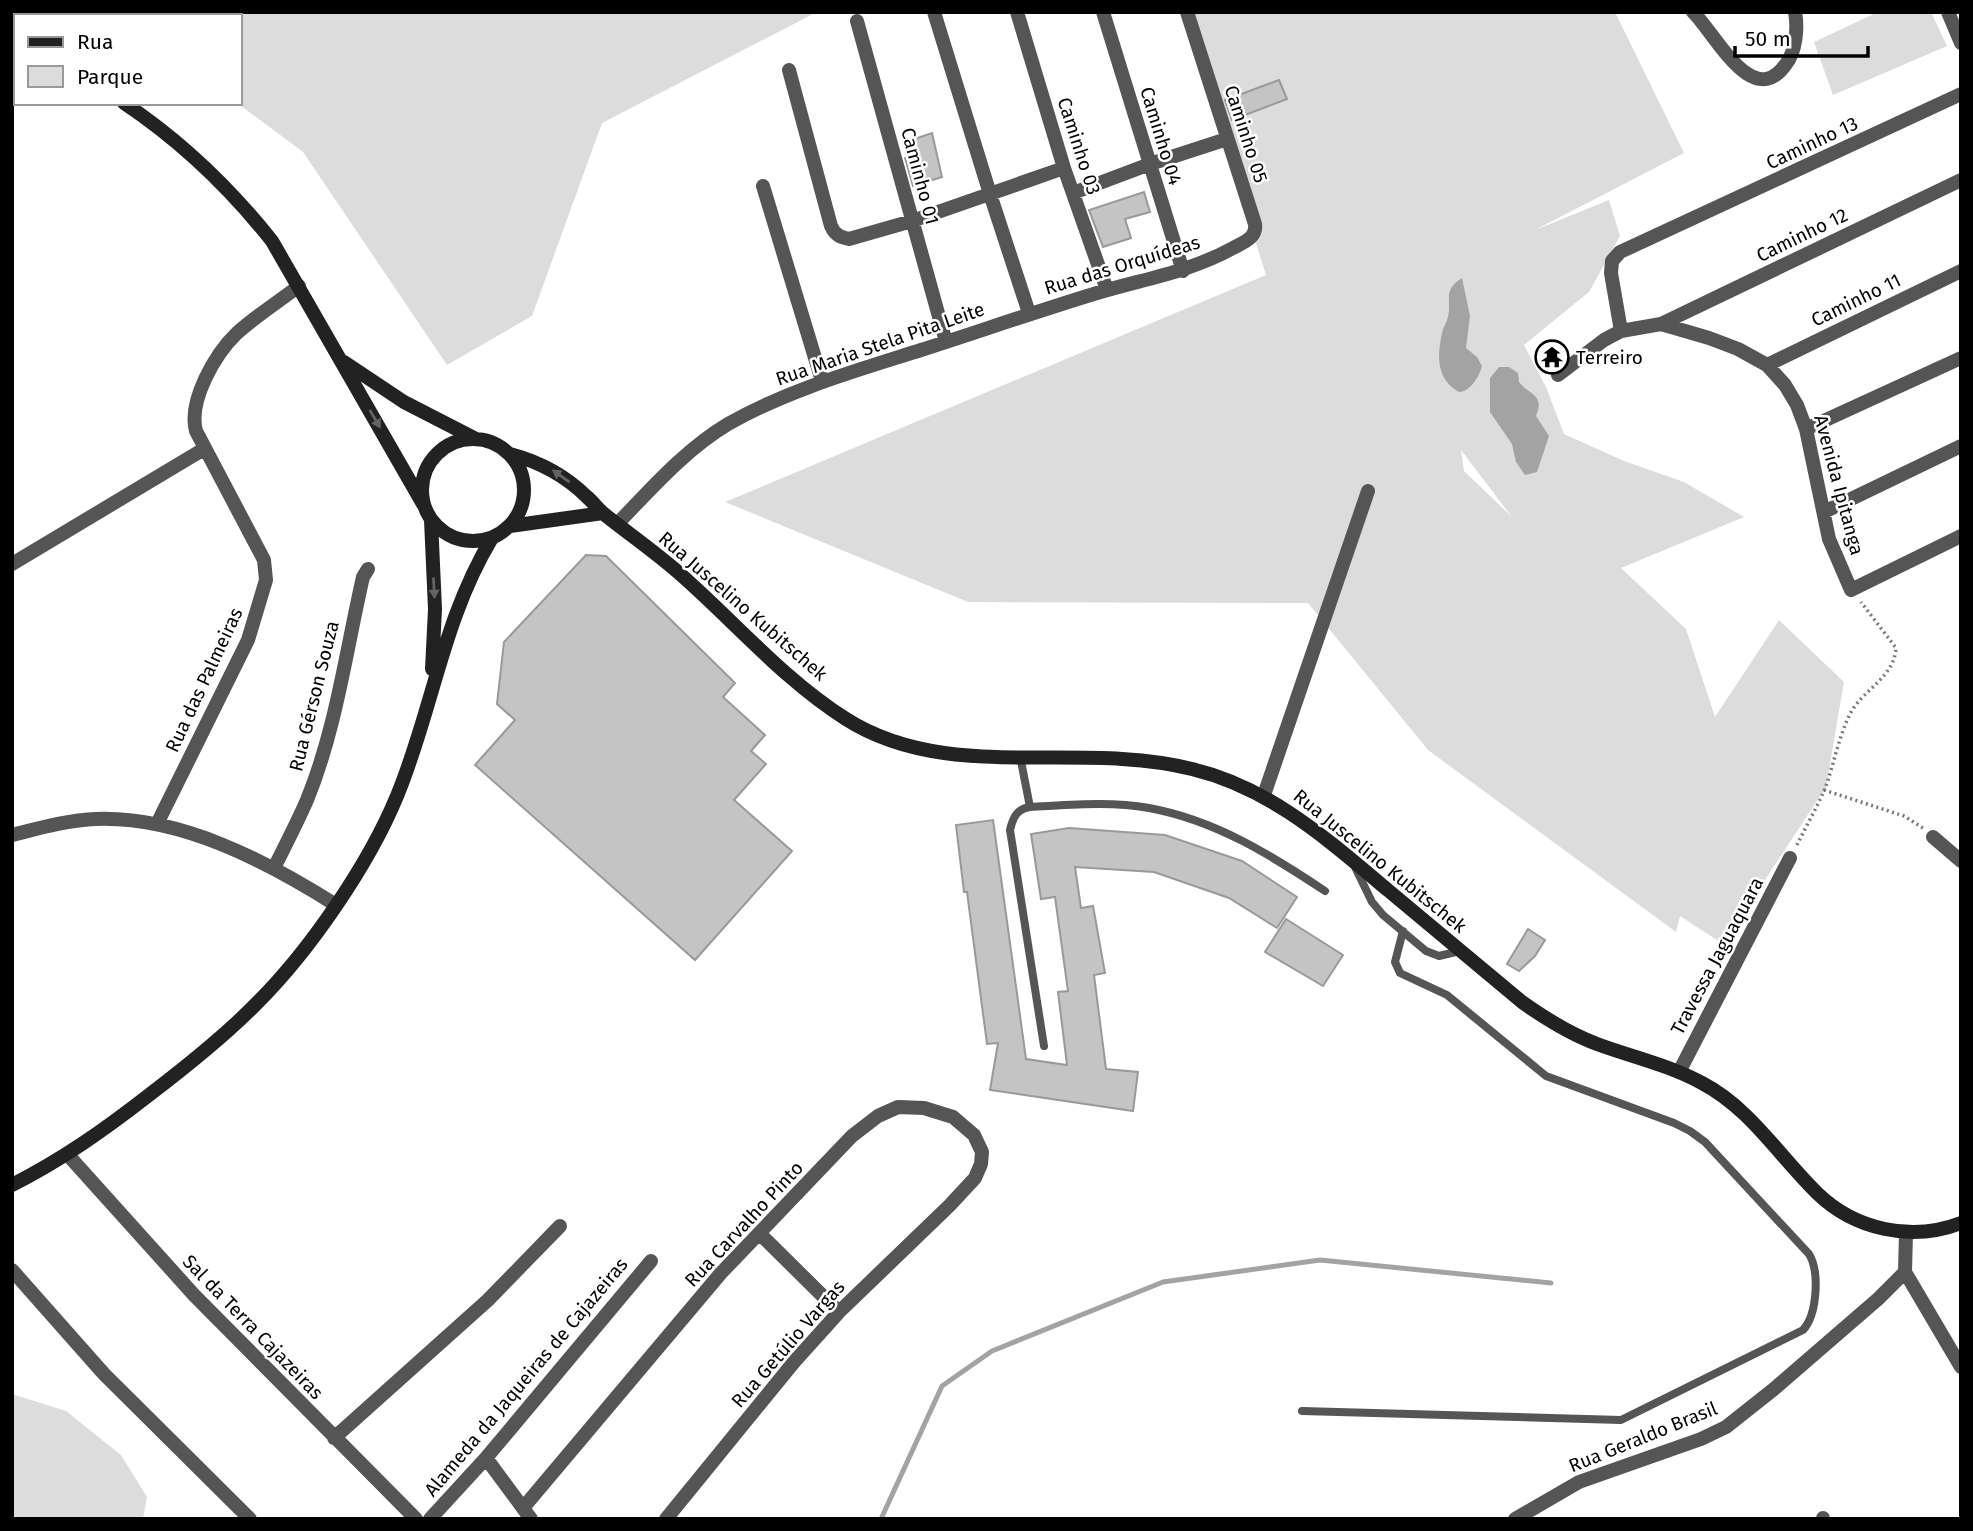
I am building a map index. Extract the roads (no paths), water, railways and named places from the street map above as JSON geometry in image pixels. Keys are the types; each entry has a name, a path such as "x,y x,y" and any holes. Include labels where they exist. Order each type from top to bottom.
{"main road":[{"path":"127,105 188,151 232,193 272,241 431,520 443,532 458,540 475,542 492,538 510,526 519,513 524,498 524,482 519,467 510,454 500,446 475,439 404,402 341,360"},
{"path":"423,504 422,484 428,466 440,451 457,442 475,439"},
{"name":"Rua Juscelino Kubitschek","path":"510,454 530,459 561,475 603,513 679,573 779,668 847,719 880,737 916,749 945,754 1149,760 1193,769 1264,795 1319,832 1522,1002 1561,1027 1597,1044 1679,1072 1704,1084 1739,1109 1818,1195 1837,1209 1880,1229 1906,1233 1930,1231 1961,1223"},
{"path":"510,526 603,513"},
{"path":"431,520 435,609 431,688"},
{"path":"12,1185 68,1155 167,1081 258,1002 294,961 336,905 375,844 396,799 422,726 431,688 461,596 492,538"}],"street":[{"path":"934,12 1030,313"},
{"name":"Caminho 03","path":"1017,12 1064,168 1107,290"},
{"name":"Caminho 04","path":"1104,12 1183,271"},
{"name":"Caminho 05","path":"1187,12 1256,230 1252,237 1225,253"},
{"path":"1693,12 1737,67 1756,80 1769,79 1780,72 1788,62 1796,29 1795,12"},
{"path":"1948,12 1961,43"},
{"name":"Caminho 01","path":"857,21 946,342"},
{"path":"789,70 834,233 841,237 849,239 912,221 1064,168"},
{"name":"Caminho 13","path":"1621,331 1611,273 1612,261 1620,253 1961,94"},
{"path":"1073,193 1227,139"},
{"name":"Caminho 12","path":"1661,324 1961,180"},
{"path":"763,186 822,381"},
{"name":"Rua das Orquídeas","path":"1030,313 1183,271 1225,253"},
{"name":"Caminho 11","path":"1767,365 1961,271"},
{"name":"Rua das Palmeiras","path":"157,824 248,640 266,580 264,559 204,449 193,420 195,406 201,388 236,334 299,286"},
{"name":"Rua Maria Stela Pita Leite","path":"618,523 703,441 765,405 822,381 1030,313"},
{"name":"Avenida Ipitanga","path":"1621,331 1661,324 1709,338 1738,349 1767,365 1785,385 1797,405 1805,429 1829,539 1851,590 1961,536"},
{"path":"1558,375 1604,340 1621,331"},
{"path":"1805,429 1961,358"},
{"path":"1824,512 1961,446"},
{"path":"12,564 204,449"},
{"path":"1264,795 1368,491"},
{"name":"Rua Gérson Souza","path":"274,868 307,800 320,761 341,681 363,577 368,569"},
{"path":"12,835 65,822 95,819 157,824 197,836 274,868 336,905"},
{"path":"1934,837 1961,861"},
{"name":"Travessa Jaguaquara","path":"1679,1072 1790,858"},
{"name":"Rua Carvalho Pinto","path":"527,1514 721,1273 852,1136 878,1116 898,1107 924,1108 953,1117 974,1135 982,1152 981,1164 975,1178 950,1205"},
{"name":"Sal da Terra Cajazeiras","path":"68,1155 194,1295 416,1519"},
{"name":"Rua Getúlio Vargas","path":"666,1519 794,1362 839,1312 950,1205"},
{"path":"334,1438 488,1300 560,1226"},
{"path":"1906,1233 1905,1272 1961,1367"},
{"path":"760,1234 839,1312"},
{"name":"Alameda da Jaqueiras de Cajazeiras","path":"430,1519 486,1458 651,1261"},
{"path":"12,1270 104,1374 250,1519"},
{"name":"Rua Geraldo Brasil","path":"1515,1519 1579,1482 1701,1439 1726,1427 1774,1390 1905,1272"},
{"path":"486,1458 527,1514"}],"lane":[{"path":"1020,756 1030,807"},
{"path":"1044,1046 1010,830 1016,813 1022,808 1097,803 1150,808 1211,826 1269,854 1325,891"},
{"path":"1350,858 1372,902 1403,932 1431,955 1439,956 1461,950"},
{"path":"1301,1411 1621,1420 1802,1330 1810,1323 1813,1313 1815,1271 1809,1254 1705,1142 1674,1123 1546,1076 1447,995 1400,973 1395,962 1403,932"}],"waterway":[{"path":"881,1519 942,1386 992,1351 1163,1282 1320,1260 1551,1283"}],"place":[{"name":"Terreiro","path":"1552,357"}]}
